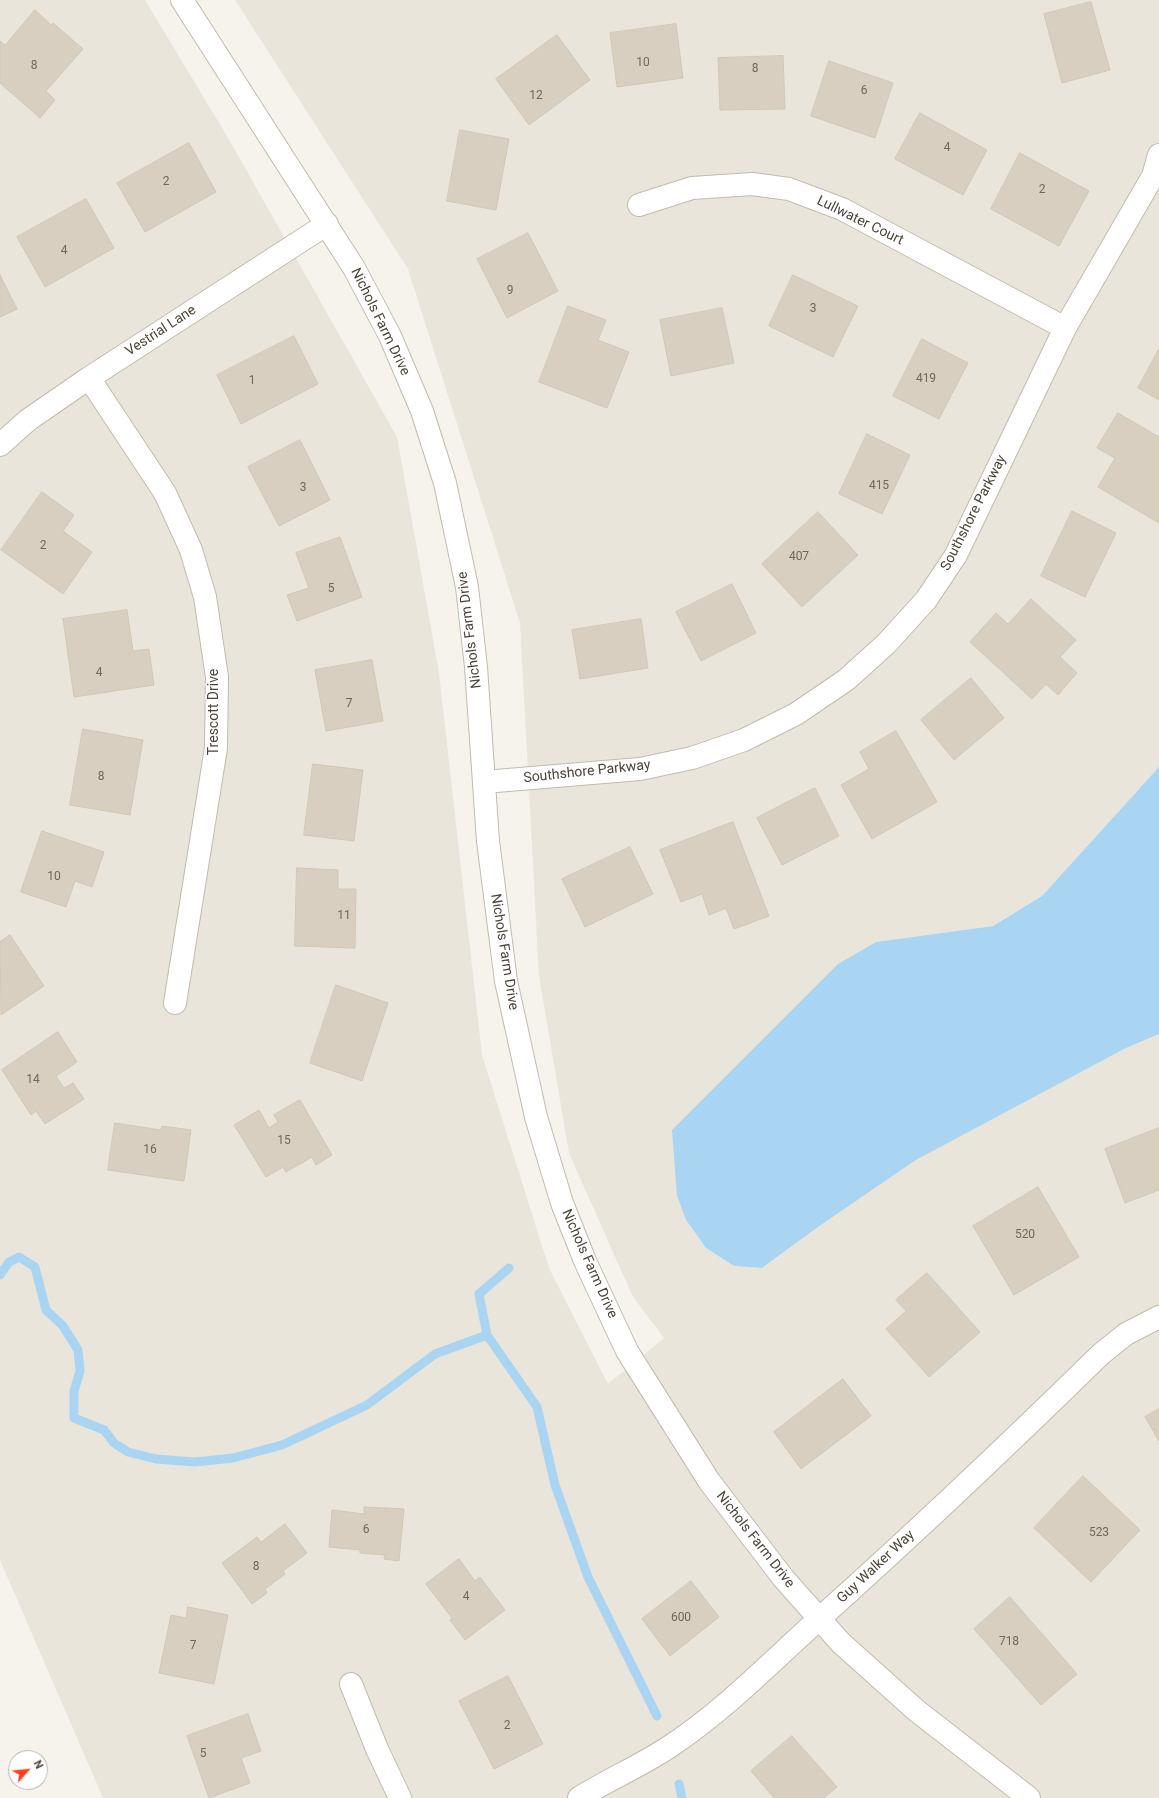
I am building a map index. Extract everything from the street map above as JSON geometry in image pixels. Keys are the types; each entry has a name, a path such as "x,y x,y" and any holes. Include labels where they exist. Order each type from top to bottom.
{"street":[{"name":"Nichols Farm Drive","path":"182,0 354,268 390,336 422,411 445,483 467,587 476,666 488,841 506,981 536,1117 562,1203 582,1254 627,1352 709,1481 784,1579 819,1619 841,1643 916,1711 1028,1798"},
{"name":"Southshore Parkway","path":"484,782 640,769 692,758 744,740 796,714 846,680 886,644 921,606 956,555 1065,328 1153,176 1159,155"},
{"name":"Lullwater Court","path":"639,204 692,188 752,184 789,188 842,209 1065,328"},
{"name":"Vestrial Lane","path":"0,445 28,420 88,378 327,224"},
{"name":"Trescott Drive","path":"88,378 165,493 191,550 205,597 217,677 216,748 175,1003"},
{"name":"Guy Walker Way","path":"579,1798 632,1770 673,1744 746,1686 1033,1420 1101,1354 1126,1334 1159,1317"},
{"path":"351,1684 377,1749 400,1798"}],"shaded area":[{"path":"0,0 145,0 227,136 397,437 439,673 482,1055 549,1268 608,1384 664,1338 633,1297 569,1153 539,976 520,623 408,269 235,0 1159,0 1159,767 1042,896 993,926 876,942 677,1196 686,1220 706,1248 734,1266 762,1268 818,1227 916,1160 1126,1048 1159,1034 1159,1798 103,1798 0,1560"}],"water":[{"path":"1159,767 1159,1034 1126,1048 916,1160 818,1227 762,1268 734,1266 706,1248 686,1220 677,1196 672,1130 838,964 876,942 993,926 1042,896"}],"building":[{"path":"1091,2 1110,70 1062,83 1044,14"},
{"path":"35,10 51,25 53,23 83,49 46,91 55,100 40,118 0,83 0,41 5,45"},
{"path":"676,24 683,78 617,87 610,33"},
{"path":"557,35 590,80 529,125 496,79"},
{"path":"783,56 785,109 720,110 718,58"},
{"path":"829,61 893,83 875,138 811,116"},
{"path":"920,113 987,150 963,195 895,159"},
{"path":"460,130 509,139 496,210 447,201"},
{"path":"189,143 216,192 145,232 117,183"},
{"path":"1020,153 1089,191 1059,246 991,209"},
{"path":"86,199 114,248 45,287 17,237"},
{"path":"528,233 558,291 507,318 477,259"},
{"path":"0,275 17,309 0,317"},
{"path":"793,275 858,306 833,357 769,326"},
{"path":"568,306 606,320 598,340 629,352 607,408 539,382"},
{"path":"722,308 734,363 671,376 660,320"},
{"path":"294,336 318,384 241,424 217,375"},
{"path":"922,339 968,363 939,419 893,396"},
{"path":"1159,349 1159,400 1138,388"},
{"path":"1118,413 1159,437 1159,523 1098,487 1115,458 1097,448"},
{"path":"867,434 910,455 882,514 839,494"},
{"path":"300,440 330,500 279,526 248,467"},
{"path":"42,492 74,515 63,531 92,552 63,594 1,550"},
{"path":"1072,511 1116,533 1085,597 1041,576"},
{"path":"818,512 858,555 802,607 762,564"},
{"path":"340,537 362,597 297,621 287,595 309,588 296,553"},
{"path":"732,584 756,633 701,661 676,612"},
{"path":"1031,599 1076,640 1060,657 1077,673 1058,695 1046,684 1032,699 970,642 996,613 1008,624"},
{"path":"127,610 133,651 149,649 154,685 74,697 63,619"},
{"path":"641,619 648,668 580,679 572,630"},
{"path":"372,660 383,721 326,731 315,670"},
{"path":"971,678 1004,718 954,760 921,720"},
{"path":"83,729 143,740 130,815 70,805"},
{"path":"896,731 937,802 872,839 841,785 869,769 860,752"},
{"path":"313,764 363,770 354,841 304,835"},
{"path":"815,788 839,836 782,865 757,818"},
{"path":"733,822 769,916 734,929 726,908 709,915 702,894 681,902 660,850"},
{"path":"42,831 104,852 92,887 75,881 66,907 21,892"},
{"path":"630,847 653,894 585,927 562,879"},
{"path":"297,868 338,870 338,889 356,889 355,948 295,946"},
{"path":"10,935 44,986 1,1015 0,942"},
{"path":"336,985 388,1003 362,1081 310,1063"},
{"path":"58,1032 77,1062 56,1076 64,1088 73,1083 84,1099 45,1124 36,1111 31,1115 2,1070"},
{"path":"300,1100 332,1155 316,1165 312,1157 286,1172 283,1167 266,1177 234,1125 259,1110 269,1128 278,1122 274,1115"},
{"path":"115,1123 161,1130 162,1126 191,1130 184,1181 108,1170"},
{"path":"1159,1128 1159,1190 1125,1203 1105,1149"},
{"path":"1038,1187 1079,1257 1014,1295 973,1226"},
{"path":"927,1273 980,1332 929,1377 886,1329 906,1311 896,1300"},
{"path":"843,1379 871,1416 801,1469 774,1432"},
{"path":"1159,1409 1159,1441 1145,1417"},
{"path":"1083,1476 1140,1530 1091,1582 1034,1528"},
{"path":"364,1507 404,1509 399,1561 384,1559 385,1555 360,1553 360,1550 329,1547 332,1510 364,1514"},
{"path":"285,1524 307,1553 283,1571 285,1574 265,1589 267,1593 252,1604 222,1563 257,1537 261,1542"},
{"path":"459,1559 475,1581 480,1577 505,1610 465,1640 450,1620 452,1618 426,1584"},
{"path":"691,1581 719,1617 670,1656 642,1619"},
{"path":"1010,1597 1077,1674 1041,1705 974,1629"},
{"path":"188,1607 228,1615 214,1684 159,1673 171,1615 186,1618"},
{"path":"508,1676 543,1744 494,1769 459,1701"},
{"path":"248,1714 261,1751 241,1758 250,1783 209,1798 187,1736"},
{"path":"792,1736 837,1787 824,1798 774,1798 751,1771"}],"waterway":[{"path":"0,1275 9,1262 19,1257 35,1267 46,1310 63,1326 78,1350 80,1371 74,1391 74,1418 104,1430 114,1443 128,1452 156,1459 195,1462 233,1458 282,1445 367,1405 435,1354 487,1335 479,1294 509,1268"},
{"path":"487,1335 537,1407 555,1485 588,1577 657,1716"},
{"path":"679,1784 682,1798"}]}
